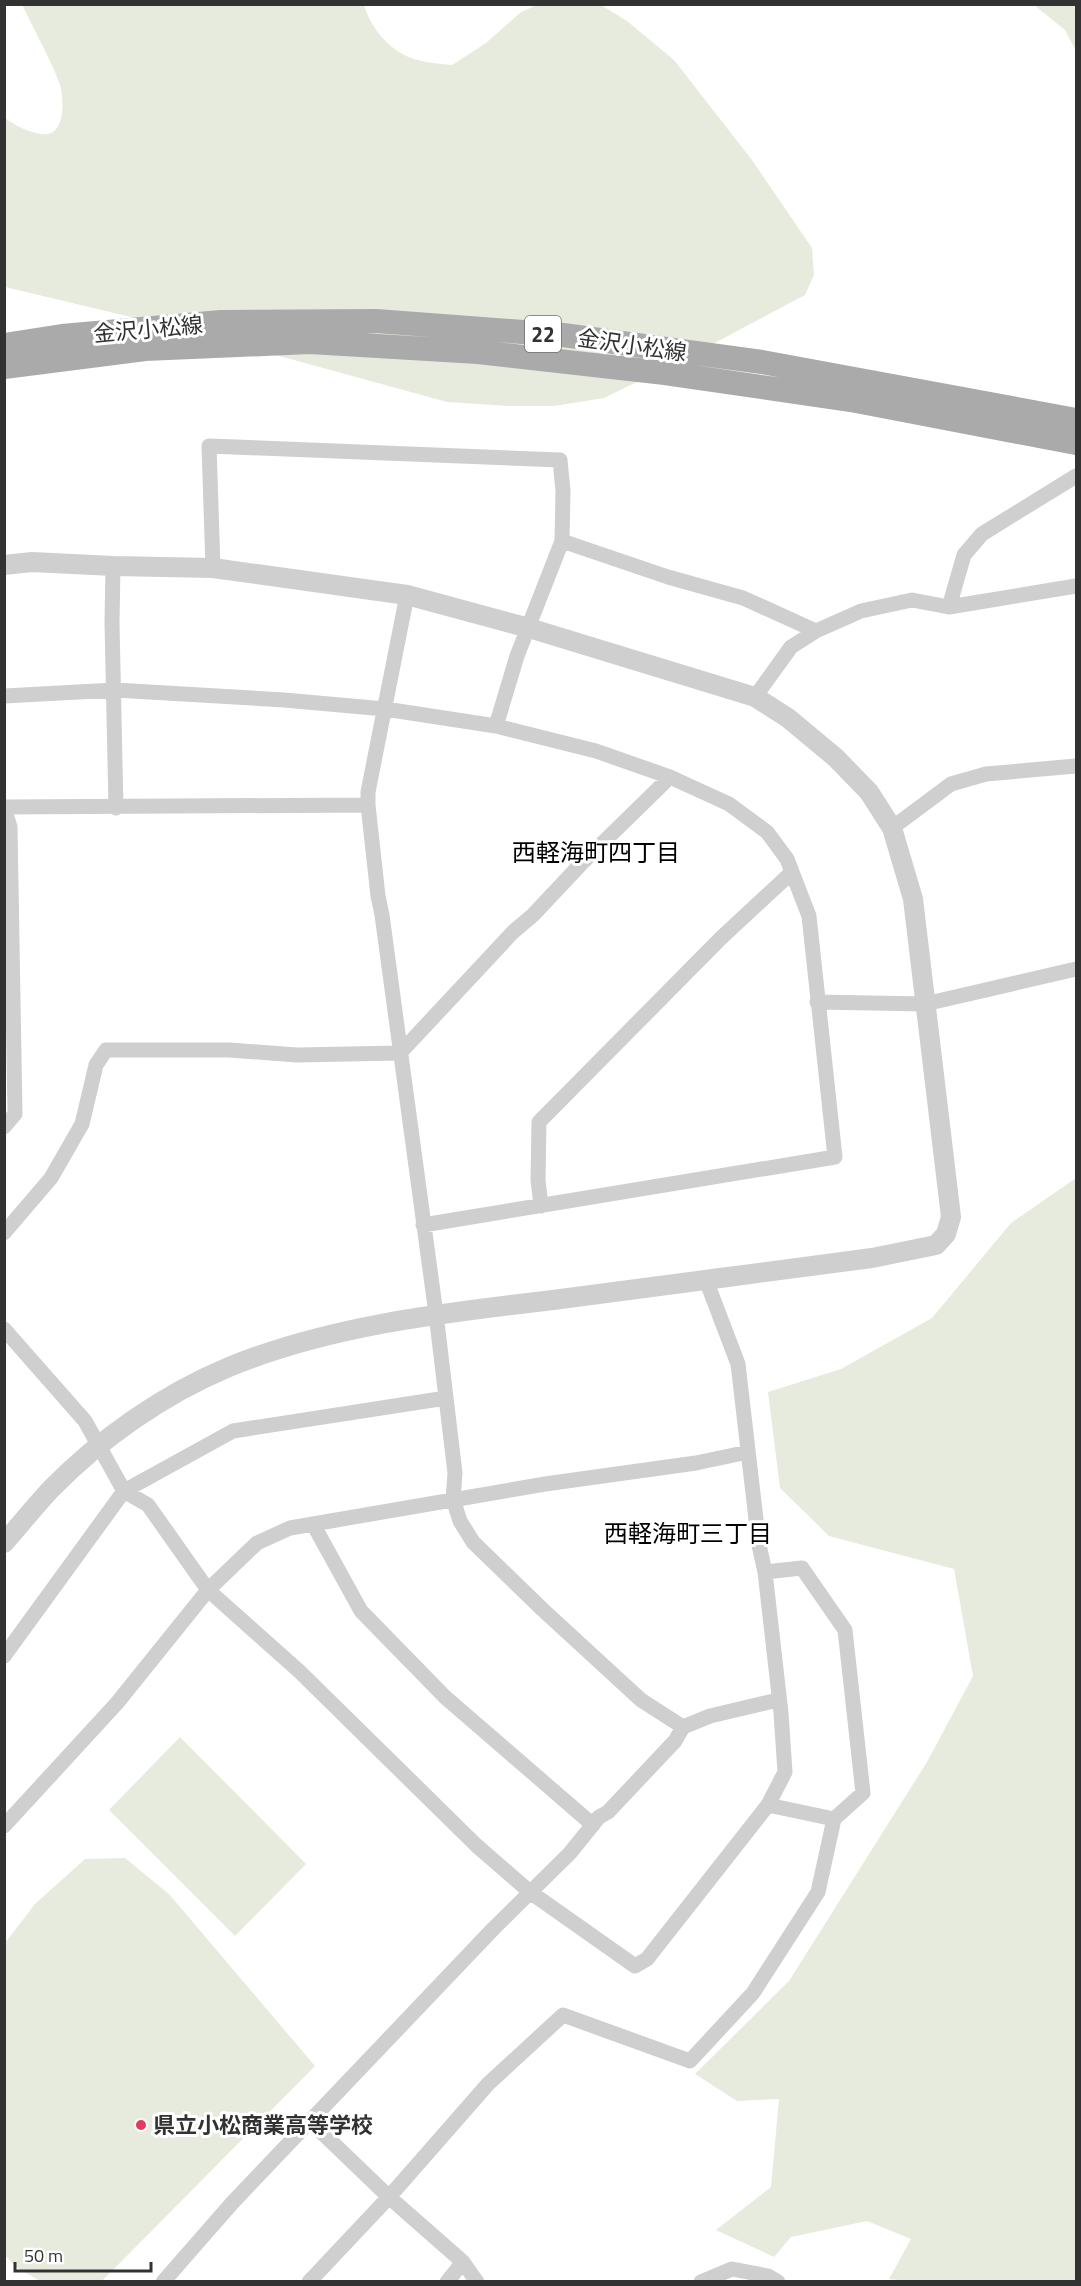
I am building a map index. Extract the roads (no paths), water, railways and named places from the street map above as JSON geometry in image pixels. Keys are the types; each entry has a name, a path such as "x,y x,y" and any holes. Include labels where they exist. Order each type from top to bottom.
{"main road":[{"name":"金沢小松線","path":"4,345 62,336 221,322 376,321 563,335 762,362 1077,420"},
{"name":"金沢小松線","path":"4,367 145,349 310,342 478,352 665,373 851,400 1077,443"}],"street":[{"path":"213,568 209,446 560,460 563,491 562,541 517,656 496,726"},
{"path":"949,607 964,555 982,534 1077,476"},
{"path":"562,541 668,577 743,598 816,631"},
{"path":"4,565 32,562 213,568 407,595 529,628 755,697 788,718 836,758 869,792 892,828 913,899 951,1218 946,1234 936,1245 872,1258 436,1314 316,1338 230,1366 148,1410 99,1444 51,1489 4,1542"},
{"path":"113,566 116,808"},
{"path":"755,697 791,647 816,631 861,611 912,600 949,607 1077,586"},
{"path":"407,595 368,792 368,805 378,897 436,1314 455,1473 453,1499 460,1521 473,1542 641,1700 683,1727"},
{"path":"4,696 115,690 284,700 385,709 496,726 596,751 669,777 729,804 767,832 787,859 809,916 835,1157 423,1225"},
{"path":"892,828 951,784 986,774 1077,766"},
{"path":"4,1233 51,1178 82,1124 96,1065 106,1050 229,1050 297,1055 400,1053 513,932 533,915 669,777"},
{"path":"4,1127 15,1114 8,911 10,827 5,807 368,805"},
{"path":"541,1206 538,1180 539,1122 721,938 792,872"},
{"path":"817,1002 925,1004 1077,969"},
{"path":"5,1329 85,1421 124,1491 148,1505 208,1590 299,1671 477,1846 530,1892 635,1965 647,1959 768,1804 785,1772 765,1572 759,1545 738,1364 706,1280"},
{"path":"4,1656 124,1491 233,1431 446,1398"},
{"path":"4,1826 117,1703 208,1590 257,1543 290,1528 545,1484 696,1463 748,1452"},
{"path":"313,1524 361,1611 444,1697 593,1825"},
{"path":"309,2282 488,2084 563,2015 690,2061 753,1993 818,1892 834,1819 862,1793 845,1630 802,1568 765,1572"},
{"path":"163,2282 233,2202 675,1741 683,1727 710,1716 778,1700"},
{"path":"768,1804 834,1819"},
{"path":"311,2122 388,2197 463,2262 477,2282"},
{"path":"447,2282 463,2262"},
{"path":"701,2282 732,2269 768,2277 778,2282"}],"place":[{"name":"県立小松商業高等学校","path":"141,2125"}],"district":[{"name":"西軽海町四丁目","path":"596,852"},
{"name":"西軽海町三丁目","path":"688,1533"}]}
